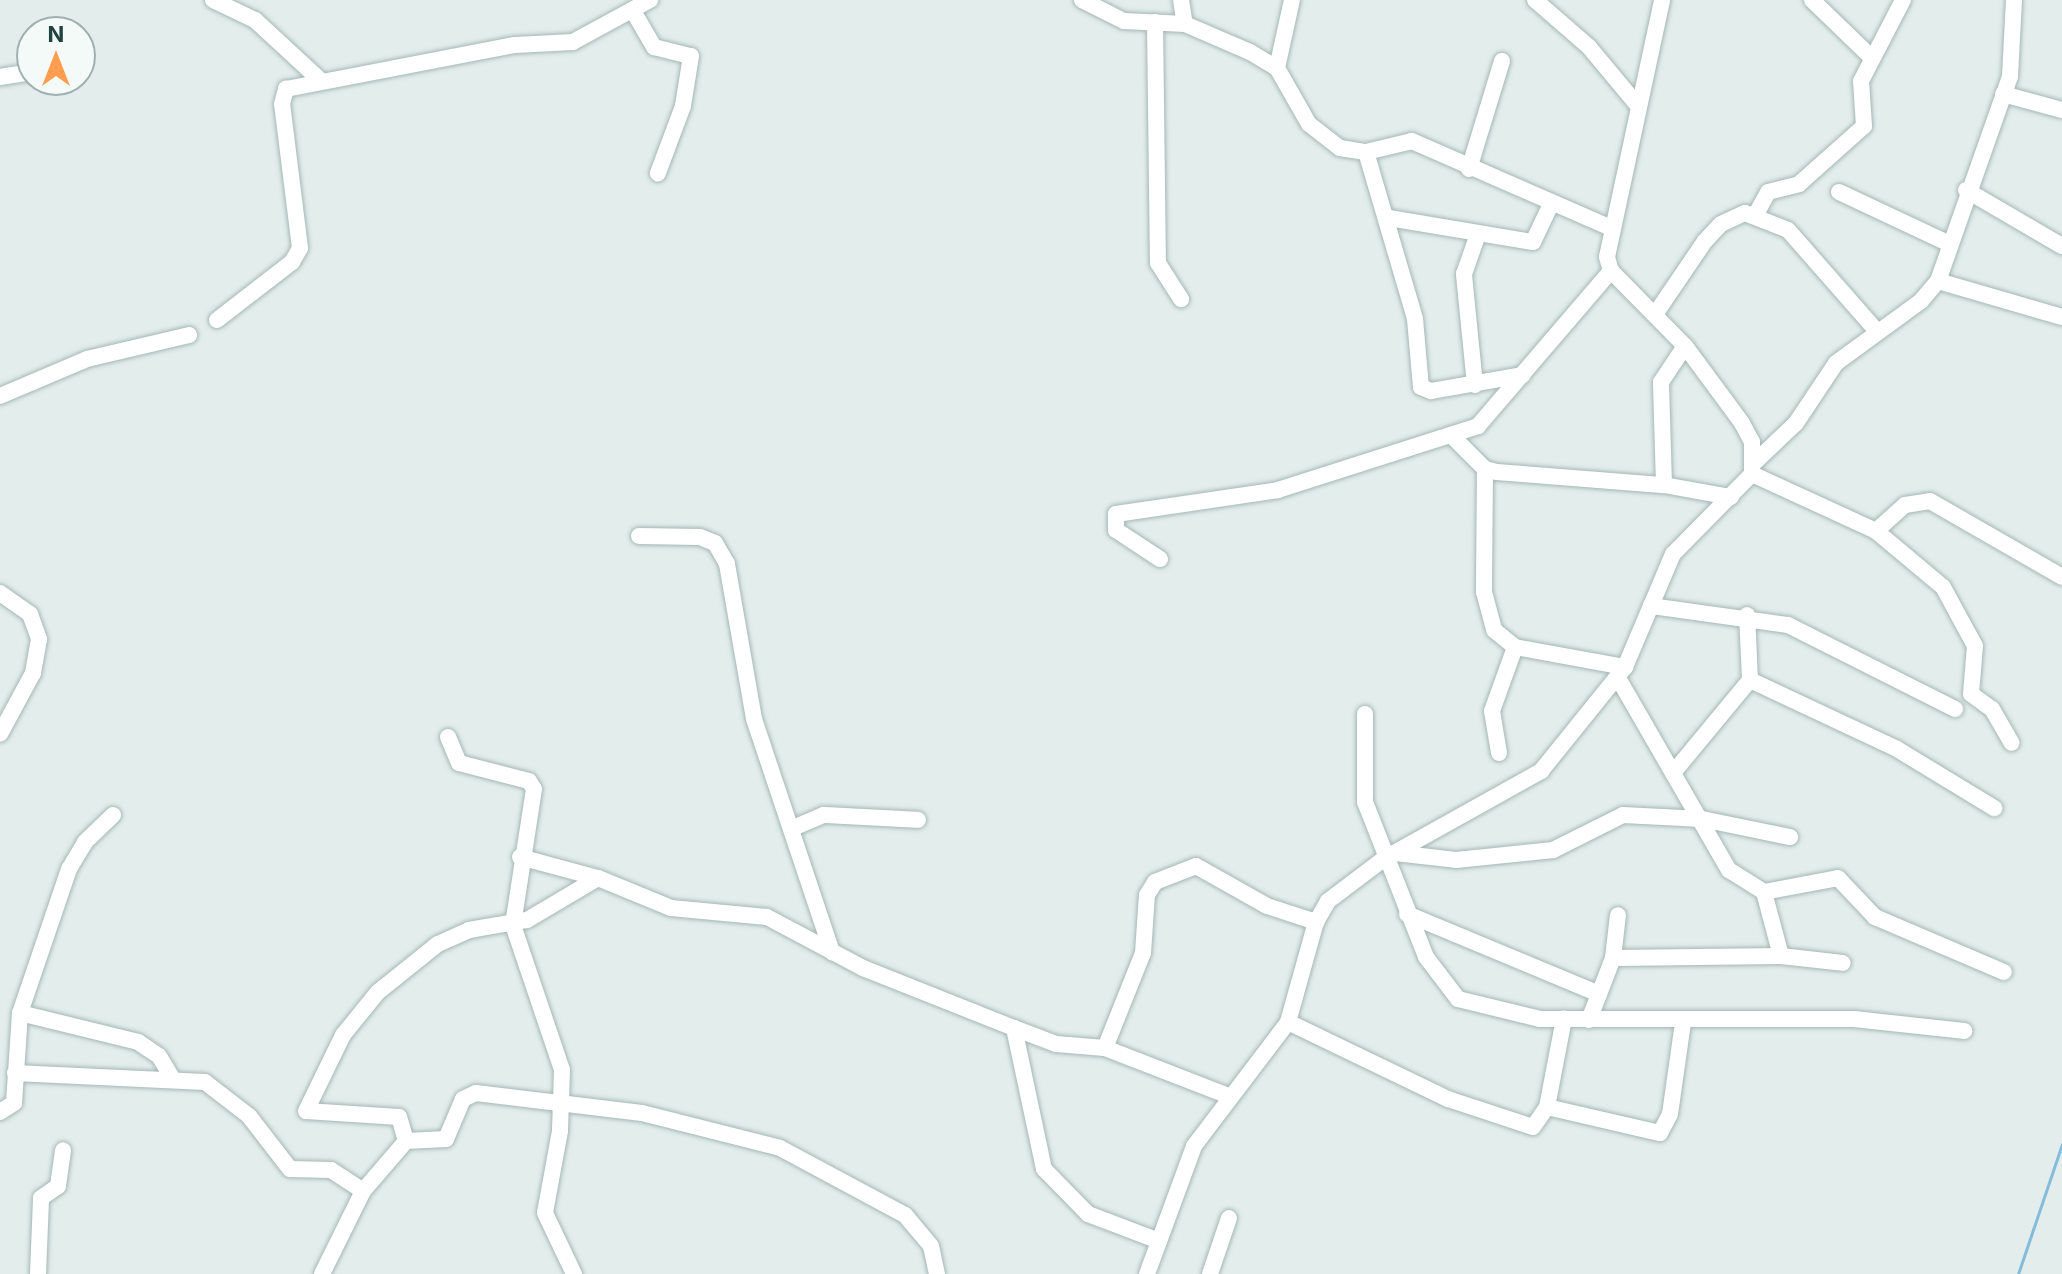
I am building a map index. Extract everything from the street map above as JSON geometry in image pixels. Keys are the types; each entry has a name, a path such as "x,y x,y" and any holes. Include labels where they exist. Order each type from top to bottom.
{"street":[{"path":"213,0 255,20 319,79"},
{"path":"217,320 292,262 300,248 282,96 319,79 515,45 573,42 650,0"},
{"path":"1082,0 1116,19 1185,24 1277,68 1321,138 1366,152 1412,141 1469,169 1613,229"},
{"path":"1181,0 1185,24"},
{"path":"1277,68 1292,0"},
{"path":"1535,0 1589,47 1639,107"},
{"path":"1662,0 1607,257 1611,271 1656,313 1685,346 1742,423 1753,468 1876,531 1950,597 1975,646 1971,694 1992,709 2012,743"},
{"path":"1812,0 1872,58"},
{"path":"1656,313 1721,224 1756,214 1768,192 1799,184 1864,126 1861,81 1903,0"},
{"path":"1147,1274 1194,1146 1288,1022 1316,922 1338,890 1389,855 1534,776 1622,673 1673,554 1731,497 1753,468 1796,423 1826,373 1876,330 1921,301 1938,281 1966,190 2003,94 2015,44 2014,0"},
{"path":"633,11 654,47 691,56 683,106 658,173"},
{"path":"1155,22 1158,263 1181,299"},
{"path":"1469,169 1502,61"},
{"path":"2003,94 2062,110"},
{"path":"1366,152 1389,218 1415,319 1418,383 1431,391 1523,375"},
{"path":"1966,190 2062,246"},
{"path":"1839,192 1948,243"},
{"path":"1389,218 1536,241 1552,202"},
{"path":"1756,214 1807,248 1876,330"},
{"path":"1475,385 1464,274 1478,234"},
{"path":"1160,559 1116,530 1116,514 1278,490 1453,437 1496,410 1611,271"},
{"path":"1938,281 2062,317"},
{"path":"0,396 87,359 189,335"},
{"path":"1664,485 1661,382 1685,346"},
{"path":"1453,437 1485,469 1664,485 1731,497"},
{"path":"1485,469 1484,592 1494,630 1515,647 1622,673 1673,773 1729,870 1764,892 1838,878 1875,917 2004,972"},
{"path":"1876,531 1905,505 1930,501 2062,577"},
{"path":"639,536 700,537 715,543 727,564 751,706 832,952"},
{"path":"0,593 30,614 39,639 33,673 0,734"},
{"path":"1651,606 1747,615 1788,625 1955,709"},
{"path":"1673,773 1750,680 1747,615"},
{"path":"1499,753 1492,711 1515,647"},
{"path":"1750,680 1897,749 1994,808"},
{"path":"1365,714 1362,786 1389,855 1407,914 1426,957 1458,999 1488,1011 1564,1019 1683,1023 1840,1018 1964,1031"},
{"path":"448,737 459,763 532,784 513,925 531,989 558,1049 563,1102 545,1213 574,1274"},
{"path":"0,1112 14,1103 19,1019 69,869 85,842 113,815"},
{"path":"793,828 824,815 918,820"},
{"path":"1389,855 1470,859 1561,847 1623,815 1702,819 1790,837"},
{"path":"520,857 598,878 671,908 767,917 832,952 1014,1028 1056,1044 1105,1048 1229,1096"},
{"path":"1105,1048 1143,953 1147,895 1155,882 1196,866 1252,899 1316,922"},
{"path":"406,1141 399,1117 308,1114 307,1098 343,1035 404,967 452,936 513,925 598,878"},
{"path":"1764,892 1781,956"},
{"path":"1407,914 1599,994"},
{"path":"1589,1020 1613,958 1618,915"},
{"path":"1613,958 1781,956 1843,963"},
{"path":"0,1028 19,1019 138,1042 159,1056 172,1078"},
{"path":"1288,1022 1448,1099 1518,1125 1538,1125 1547,1107 1564,1019"},
{"path":"1547,1107 1660,1133 1670,1114 1683,1023"},
{"path":"1014,1028 1044,1169 1088,1214 1159,1241"},
{"path":"15,1073 172,1078 205,1082 232,1099 290,1169 331,1170 363,1191"},
{"path":"322,1274 363,1191 406,1141 446,1139 470,1094 642,1113 780,1148 905,1215 931,1246 937,1274"},
{"path":"38,1274 41,1198 58,1186 63,1150"},
{"path":"1210,1274 1229,1218"}],"waterway":[{"path":"2018,1274 2062,1144"}]}
